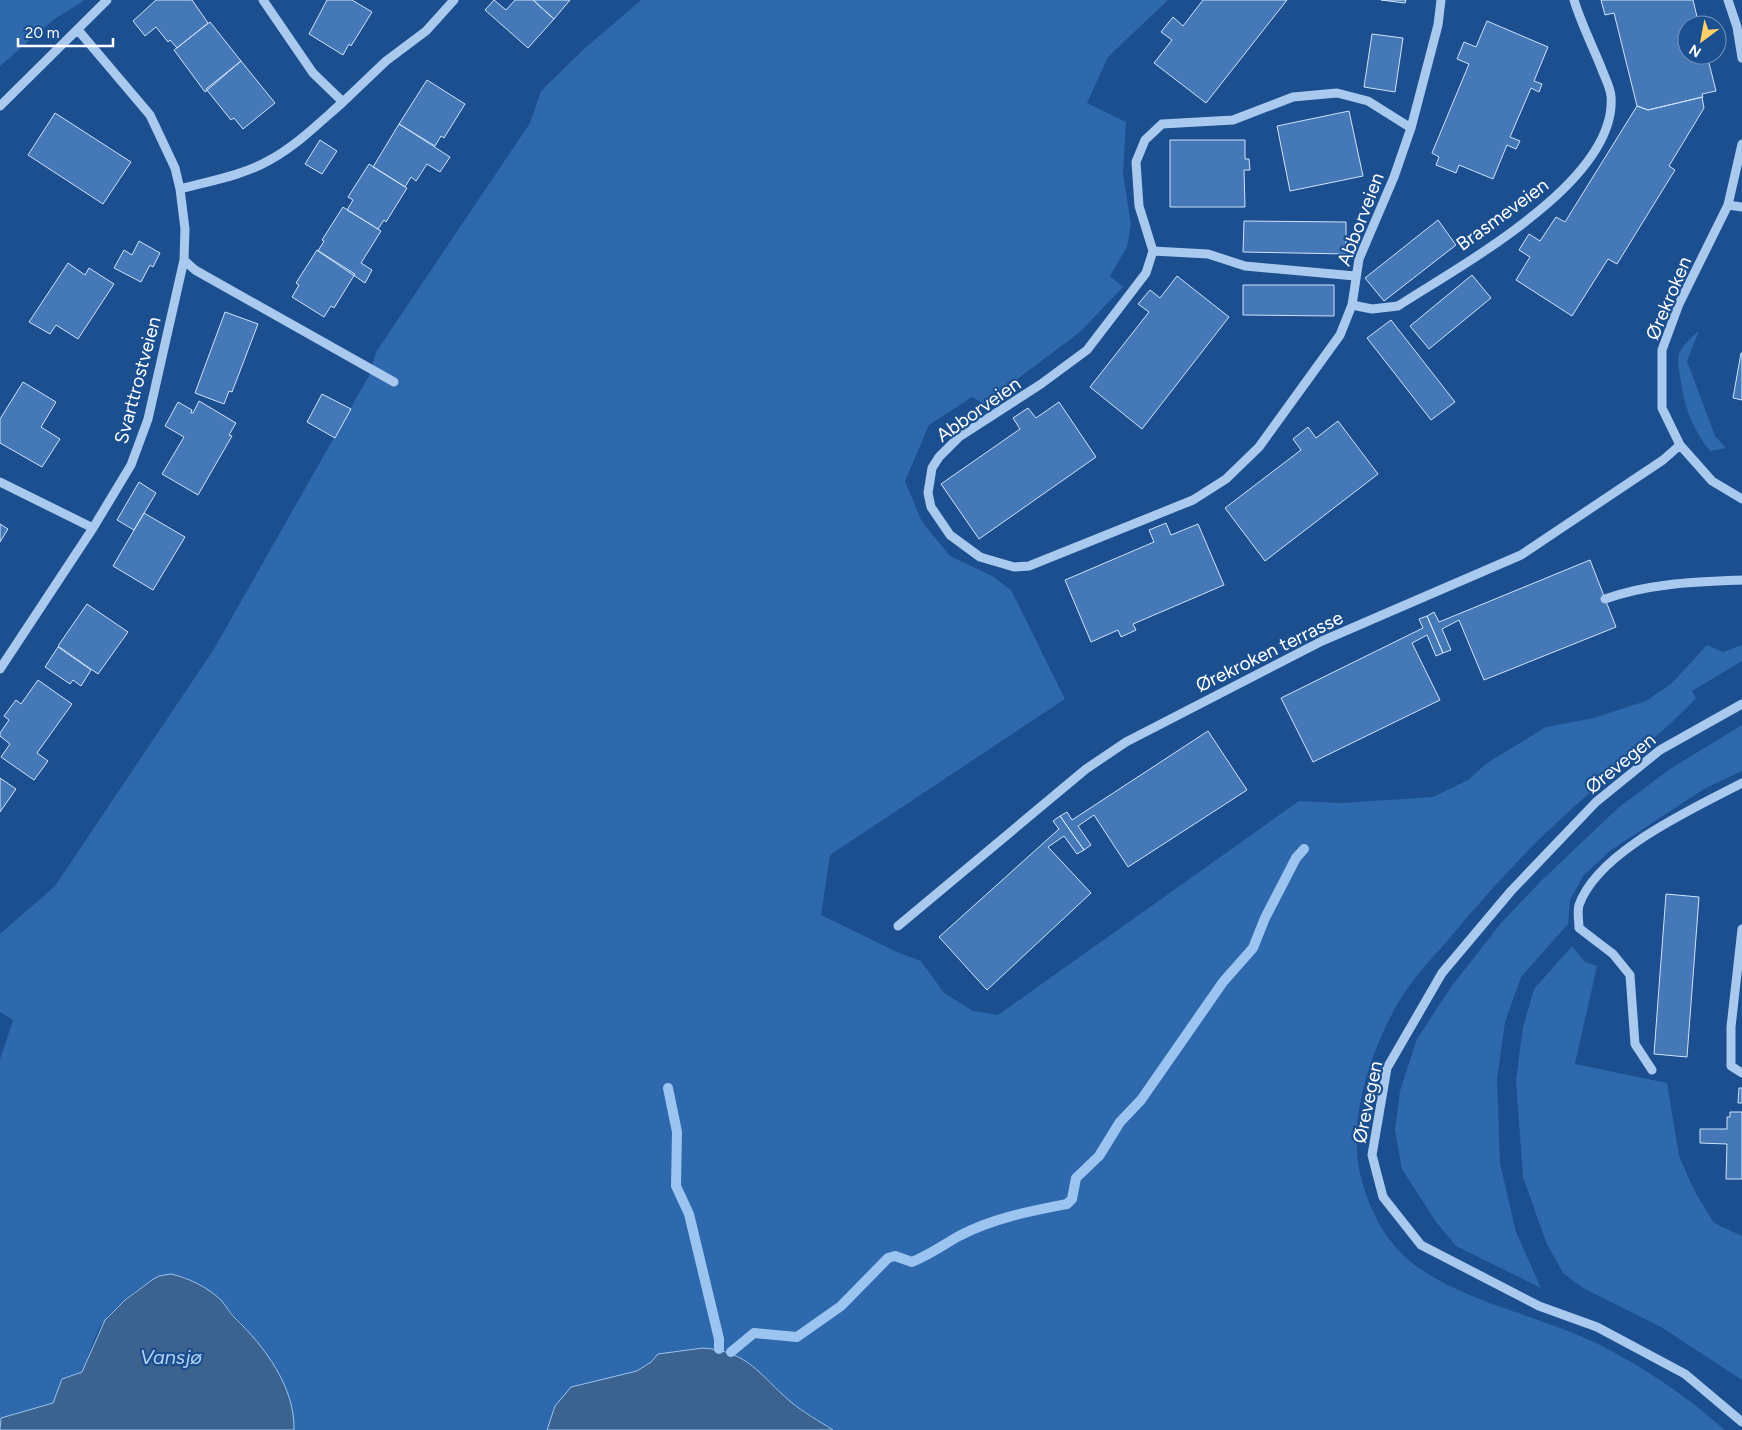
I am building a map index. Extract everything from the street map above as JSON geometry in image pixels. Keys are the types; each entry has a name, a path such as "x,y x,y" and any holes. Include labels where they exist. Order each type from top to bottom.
{"street":[{"path":"0,106 107,0"},
{"path":"262,0 313,73 343,102"},
{"path":"180,189 211,182 267,162 304,137 386,61 426,31 454,0"},
{"name":"Abborveien","path":"1153,251 1146,273 1087,350 1041,384 959,437 939,456 932,468 928,493 931,507 950,534 980,557 1014,567 1028,566 1193,500 1226,478 1260,447 1340,335 1352,305 1359,259 1394,177 1411,128 1438,25 1442,0"},
{"name":"Brasmeveien","path":"1352,305 1372,309 1398,306 1533,217 1555,200 1589,160 1603,138 1612,117 1611,93 1574,0"},
{"path":"1728,0 1737,27 1742,58"},
{"name":"Svarttrostveien","path":"0,670 93,528 131,465 148,419 184,260 185,229 180,189 175,168 150,115 78,30"},
{"path":"1355,276 1245,266 1208,254 1153,251 1139,206 1136,162 1145,140 1162,124 1233,120 1292,96 1337,93 1368,101 1411,128"},
{"name":"Ørekroken","path":"1742,144 1728,205 1679,304 1662,350 1662,408 1680,445 1712,481 1742,499"},
{"path":"1728,205 1742,207"},
{"path":"184,260 195,270 394,382"},
{"name":"Ørekroken terrasse","path":"898,926 1071,781 1126,742 1322,641 1521,555 1664,460 1680,445"},
{"path":"0,482 93,528"},
{"path":"1605,598 1630,589 1682,582 1742,580"},
{"name":"Ørevegen","path":"1742,704 1660,750 1596,802 1511,891 1442,973 1387,1068 1372,1155 1383,1197 1421,1245 1539,1306 1597,1328 1685,1374 1742,1422"},
{"path":"1652,1070 1635,1044 1630,975 1613,954 1579,928 1579,907 1592,881 1614,859 1673,818 1742,783"},
{"path":"1742,928 1731,1027 1731,1066 1742,1073"}],"shaded area":[{"path":"0,0 85,0 53,20 0,66"},
{"path":"641,0 1168,0 1108,57 1087,103 1126,122 1123,174 1131,224 1127,247 1110,276 1123,287 1080,332 984,404 972,397 929,425 905,481 922,522 950,556 992,576 1011,590 1065,699 830,855 821,915 899,953 921,961 944,993 973,1011 998,1015 1299,801 1342,803 1433,797 1468,780 1487,763 1546,727 1594,718 1646,701 1672,683 1707,645 1723,652 1742,645 1742,661 1692,691 1696,698 1683,712 1565,814 1479,904 1403,994 1383,1033 1367,1076 1361,1098 1357,1142 1358,1164 1363,1185 1377,1220 1391,1242 1419,1268 1461,1291 1552,1325 1613,1352 1664,1382 1725,1430 833,1430 792,1403 752,1365 731,1352 703,1348 658,1354 651,1362 637,1371 571,1387 556,1406 547,1430 294,1430 292,1411 284,1385 274,1366 249,1332 216,1297 199,1284 182,1276 168,1275 140,1288 105,1319 97,1332 82,1372 62,1379 54,1403 0,1419 0,1059 13,1020 0,1012 0,934 55,886 214,649 370,374 376,352 530,123 541,91 585,48"},
{"path":"1699,331 1687,361 1715,436 1726,448 1710,451 1698,434 1690,416 1684,398 1678,366 1680,351"},
{"path":"1742,725 1742,771 1704,789 1611,850 1583,876 1570,900 1568,924 1521,977 1505,1022 1497,1079 1500,1163 1516,1232 1541,1288 1456,1246 1436,1222 1402,1169 1395,1130 1400,1091 1417,1039 1451,987 1501,923 1542,880 1618,808 1670,769"},
{"path":"1572,946 1585,962 1597,966 1575,1064 1667,1083 1679,1156 1695,1192 1714,1223 1742,1236 1742,1380 1661,1327 1583,1288 1563,1273 1546,1242 1523,1177 1516,1080 1523,1027 1534,989"}],"water":[{"name":"Vansjø","path":"171,1274 197,1284 216,1295 257,1342 284,1383 293,1414 294,1430 0,1430 1,1418 53,1403 62,1379 82,1372 105,1320 125,1300 152,1280 159,1276"},
{"path":"703,1348 719,1350 743,1359 796,1406 833,1430 547,1430 555,1406 571,1387 637,1371 651,1362 658,1354"}],"building":[{"path":"156,0 192,0 208,23 177,48 170,40 168,42 156,27 145,36 133,21"},
{"path":"327,0 352,0 372,12 351,46 349,44 343,55 309,34"},
{"path":"494,0 506,10 515,0 533,0 554,19 528,48 485,10"},
{"path":"533,0 570,0 554,19"},
{"path":"1203,0 1287,0 1206,103 1154,63 1172,40 1161,32 1173,17 1183,26"},
{"path":"1381,0 1406,0 1405,3"},
{"path":"1601,0 1693,0 1697,15 1677,15 1677,65 1710,65 1716,91 1702,94 1703,97 1648,110 1637,106 1614,13 1605,15"},
{"path":"1487,21 1548,47 1534,81 1542,84 1539,92 1531,88 1510,137 1520,141 1516,149 1507,145 1493,179 1459,165 1456,173 1436,165 1439,157 1432,153 1469,64 1457,59 1464,42 1476,47"},
{"path":"210,22 241,61 205,92 174,50"},
{"path":"1372,34 1403,38 1395,92 1364,87"},
{"path":"241,61 275,103 243,129 234,118 231,120 206,89"},
{"path":"427,80 465,104 444,138 441,136 435,146 399,124"},
{"path":"1702,97 1704,108 1669,166 1675,170 1617,264 1608,259 1572,316 1516,280 1530,257 1519,250 1529,234 1540,241 1556,217 1565,222 1637,106 1648,110"},
{"path":"1349,111 1363,176 1290,191 1277,126"},
{"path":"55,113 131,162 103,204 28,155"},
{"path":"399,124 450,157 440,172 427,164 416,181 411,177 405,187 373,167"},
{"path":"320,140 337,151 322,174 305,164"},
{"path":"1170,140 1245,140 1245,159 1249,159 1250,170 1244,170 1245,207 1170,207"},
{"path":"369,164 407,188 386,222 384,220 378,229 347,210 353,200 348,197"},
{"path":"343,207 381,231 361,263 372,270 365,283 318,251 324,241 322,240"},
{"path":"1438,220 1456,245 1384,301 1365,278"},
{"path":"1244,221 1346,222 1346,254 1243,252"},
{"path":"139,241 160,253 153,267 150,265 141,282 114,268 124,250 132,255"},
{"path":"317,250 355,274 334,308 331,306 324,317 292,297 299,285 296,283"},
{"path":"68,263 85,275 89,268 114,284 78,339 56,325 50,334 29,322"},
{"path":"1472,275 1491,298 1429,349 1410,326"},
{"path":"1177,276 1229,317 1142,429 1090,387 1149,312 1138,304 1150,290 1160,298"},
{"path":"1243,285 1334,285 1334,316 1243,315"},
{"path":"225,312 258,324 232,392 229,391 224,404 195,393"},
{"path":"1391,320 1455,402 1431,420 1367,338"},
{"path":"1742,353 1742,400 1733,398"},
{"path":"23,382 56,402 41,427 60,439 42,467 0,443 0,419"},
{"path":"322,394 351,409 335,438 307,422"},
{"path":"199,401 236,423 229,435 232,436 198,495 162,474 184,437 165,426 178,402 192,410 191,413 193,413"},
{"path":"1059,402 1096,457 979,539 941,484 1020,429 1013,418 1028,408 1036,418"},
{"path":"1338,421 1378,474 1265,561 1225,508 1301,450 1293,439 1308,427 1316,438"},
{"path":"139,482 156,493 134,530 117,520"},
{"path":"144,513 185,537 153,590 113,566"},
{"path":"1166,523 1171,535 1198,524 1224,585 1133,624 1136,630 1121,637 1118,630 1091,642 1065,580 1154,542 1149,530"},
{"path":"0,524 8,529 0,542"},
{"path":"1590,560 1616,627 1484,680 1459,620 1442,629 1451,650 1443,653 1427,616 1434,612 1439,622"},
{"path":"87,604 128,632 98,674 58,646"},
{"path":"1427,616 1443,653 1436,656 1427,635 1412,643 1440,700 1313,762 1281,698 1423,628 1419,619"},
{"path":"58,647 91,670 81,686 73,680 70,684 45,667"},
{"path":"38,680 72,704 37,753 48,761 34,780 1,757 10,744 0,736 0,733 9,720 4,716 16,700 21,704"},
{"path":"1208,731 1247,790 1128,867 1094,815 1078,826 1091,845 1084,850 1060,816 1067,812 1072,820"},
{"path":"0,778 16,789 0,812"},
{"path":"1060,816 1084,850 1077,854 1064,836 1048,847 1091,893 987,990 939,937 1059,829 1053,821"},
{"path":"1666,894 1699,897 1687,1057 1654,1054"},
{"path":"1739,1088 1742,1088 1742,1103 1738,1103"},
{"path":"1730,1112 1742,1112 1742,1179 1726,1179 1727,1144 1700,1143 1700,1129 1727,1129 1727,1117 1730,1117"}],"waterway":[{"path":"731,1352 754,1333 797,1337 841,1306 888,1258 895,1256 912,1262 985,1224 1026,1212 1067,1204 1072,1199 1076,1178 1099,1156 1120,1122 1141,1100 1223,982 1253,948 1265,918 1296,858 1304,849"},
{"path":"668,1088 677,1132 676,1186 689,1214 719,1339 719,1349"}]}
